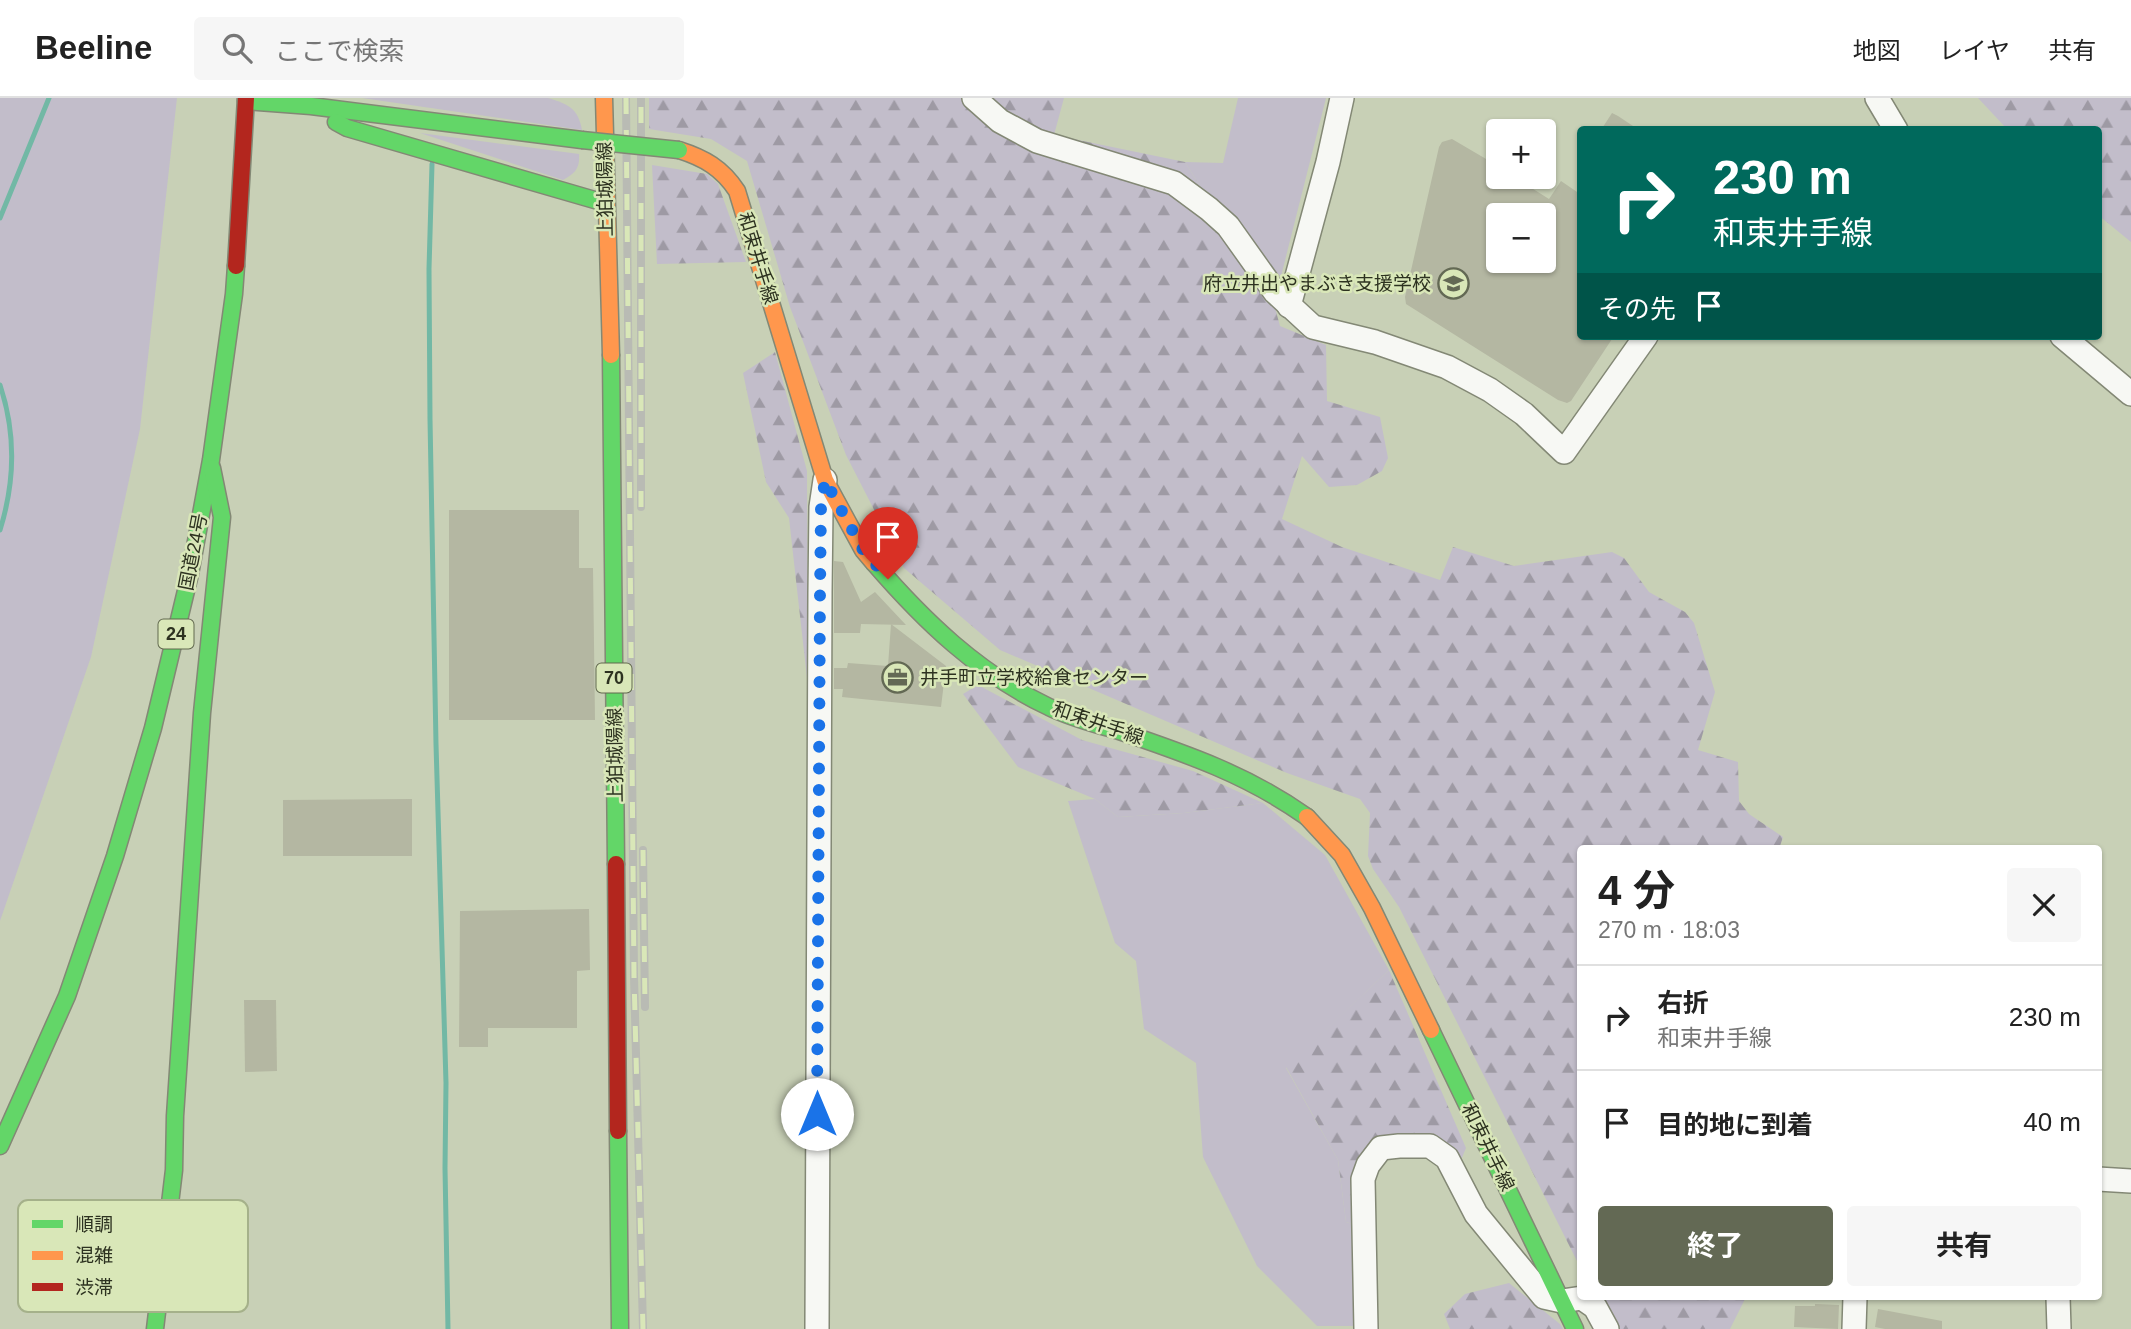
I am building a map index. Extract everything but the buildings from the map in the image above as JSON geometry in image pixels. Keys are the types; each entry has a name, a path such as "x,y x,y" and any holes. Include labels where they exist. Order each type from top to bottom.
{"main road":[{"path":"311,106 332,98"},
{"name":"上狛城陽線","path":"604,98 611,393 620,1329"},
{"name":"和束井手線","path":"246,100 679,150 708,160 728,176 737,191 825,480 863,550 892,585 939,632 989,673 1050,708 1202,759 1257,785 1306,816 1342,855 1372,908 1575,1329"},
{"name":"国道24号","path":"0,1146 67,996 115,856 159,702 190,574 211,460 234,294 246,100"},
{"path":"311,106 347,128 605,203"},
{"path":"170,1200 202,713 222,517 211,460"}],"street":[{"path":"974,98 1000,121 1037,141 1174,183 1228,226 1275,292 1313,327 1375,342 1447,367 1490,390 1524,414 1564,452 1643,340"},
{"path":"1289,306 1328,162 1342,98"},
{"path":"1877,98 1894,126"},
{"path":"2067,340 2131,394"},
{"path":"817,1329 820,593 821,507 825,480"},
{"path":"1366,1329 1363,1179 1368,1165 1381,1148 1430,1146 1447,1158 1476,1214 1544,1297 1562,1301 1577,1299"},
{"path":"2102,1179 2131,1181"},
{"path":"1585,1300 1595,1307 1607,1329"},
{"path":"1854,1329 1855,1300"},
{"path":"2058,1300 2059,1329"}],"green space":[{"path":"0,98 177,98 140,429 91,657 0,921"},
{"path":"362,98 548,98 571,108 578,117 582,130"},
{"path":"649,98 1064,98 1054,135 1185,162 1274,304 1280,326 1326,345 1327,401 1380,417 1388,458 1382,471 1357,485 1329,487 1302,456 1282,519 1342,547 1440,580 1453,547 1514,566 1612,552 1624,558 1649,592 1685,612 1694,623 1715,692 1698,750 1738,762 1739,801 1749,814 1783,837 1780,845 1577,845 1577,1261 1399,907 1373,869 1368,856 1370,813 1360,799 1287,773 1000,650 904,568 846,455 790,307 747,161 711,139 649,129"},
{"path":"1238,98 1326,98 1274,304 1185,162 1223,163"},
{"path":"1978,98 2131,98 2131,242 2102,218 2102,126 2004,126"},
{"path":"420,133 579,154 579,163 574,173 563,180"},
{"path":"652,165 707,174 718,184 746,262 657,264"},
{"path":"775,352 807,471 808,687 789,518 766,482 743,373"},
{"path":"978,685 1082,740 1193,771 1263,803 1184,813 1118,817 1095,799 1018,767 963,694"},
{"path":"1095,799 1118,817 1184,813 1263,803 1325,855 1389,970 1286,1068 1338,1160 1346,1222 1358,1226 1358,1326 1317,1326 1257,1266 1203,1157 1196,1063 1144,1029 1136,961 1115,943 1068,801"},
{"path":"1389,970 1466,1148 1461,1160 1380,1142 1358,1226 1346,1222 1338,1160 1286,1067"},
{"path":"1509,1283 1563,1329 1450,1329 1444,1314 1465,1294"},
{"path":"1596,1300 1744,1300 1730,1329 1611,1329"}],"waterway":[{"path":"0,218 49,98"},
{"path":"432,164 429,269 430,419 446,1083 448,1329"},
{"path":"0,385 9,421 12,458 9,494 0,530"}],"railway":[{"path":"626,98 634,976 643,1329"},
{"path":"641,98 641,507"},
{"path":"643,850 645,1007"}],"traffic: fast":[{"path":"246,101 311,106 582,140"},
{"path":"336,122 347,128 605,203"},
{"path":"582,140 679,150"},
{"path":"0,1146 67,996 115,856 153,728 190,574 211,460 236,266"},
{"path":"611,355 616,864"},
{"path":"170,1200 202,713 222,517 212,468"},
{"path":"874,563 954,644 1023,694 1066,714 1193,757 1240,777 1307,817"},
{"path":"1431,1030 1575,1329"},
{"path":"618,1131 620,1329"},
{"path":"155,1329 157,1312"}],"traffic: slow":[{"path":"604,98 611,355"},
{"path":"679,150 712,165 737,191 825,480 863,550 874,563"},
{"path":"1307,817 1342,855 1372,908 1431,1030"}],"traffic: jam":[{"path":"236,266 246,98"},
{"path":"616,864 618,1131"}],"place":[{"name":"府立井出やまぶき支援学校","path":"1454,283"},
{"name":"井手町立学校給食センター","path":"897,677"}],"route":[{"path":"817,1114 821,507 825,480 863,550 888,579"}]}
